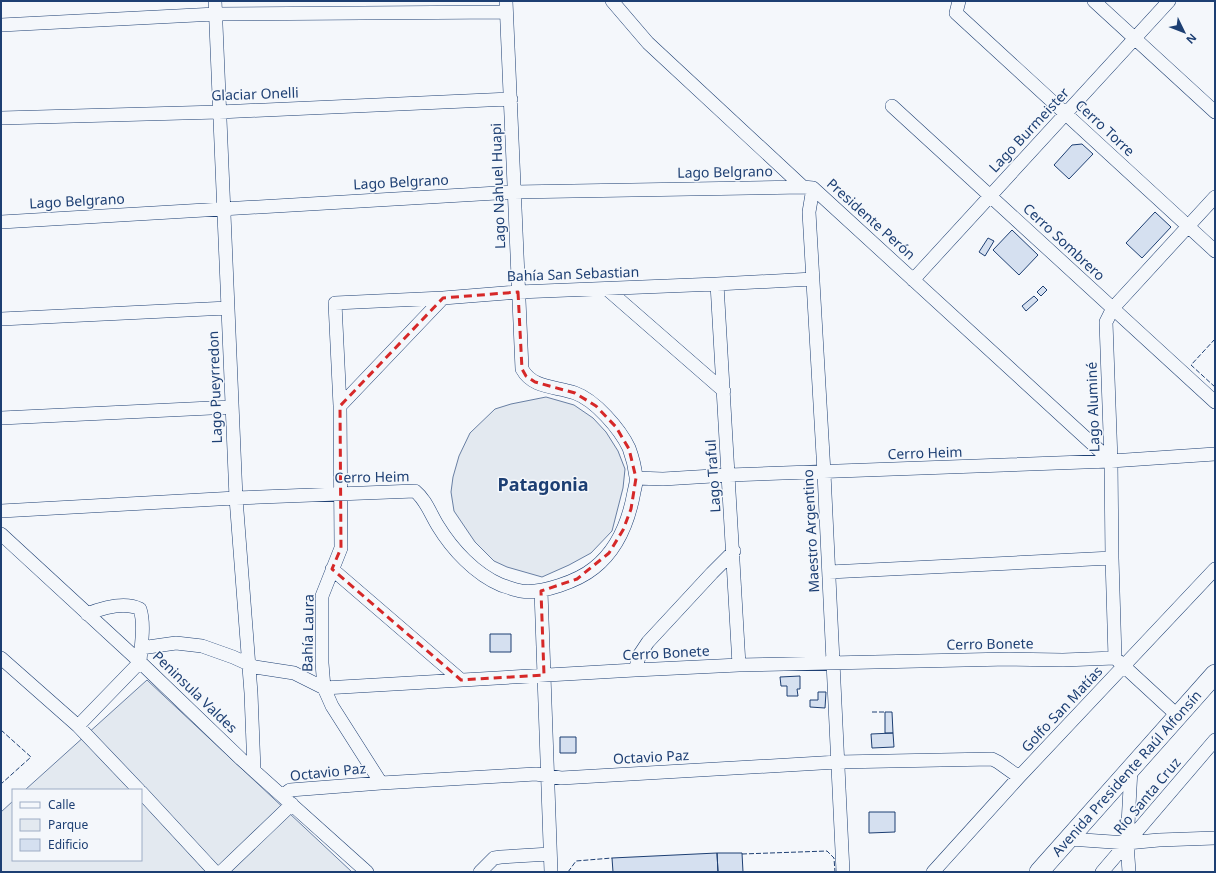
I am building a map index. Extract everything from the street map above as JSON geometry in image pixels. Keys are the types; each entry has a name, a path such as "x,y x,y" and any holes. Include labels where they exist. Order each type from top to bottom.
{"highway":[{"name":"Avenida Presidente Raúl Alfonsín","path":"1039,872 1215,674"}],"street":[{"name":"Presidente Perón","path":"612,1 648,43 808,188 913,280 1111,461"},
{"path":"1094,1 1215,112"},
{"name":"Lago Burmeister","path":"913,280 1168,1"},
{"path":"1,25 216,7 506,7"},
{"name":"Lago Pueyrredon","path":"216,7 236,498 251,693 254,770"},
{"name":"Lago Nahuel Huapi","path":"506,7 522,369"},
{"name":"Cerro Torre","path":"957,7 1065,114 1215,251"},
{"name":"Glaciar Onelli","path":"1,118 220,112 511,99"},
{"name":"Cerro Sombrero","path":"892,106 1215,402"},
{"name":"Lago Belgrano","path":"1,222 514,192 808,188"},
{"name":"Maestro Argentino","path":"808,188 824,473 843,872"},
{"name":"Lago Aluminé","path":"1120,662 1112,558 1111,461 1106,322 1113,308 1215,197"},
{"name":"Bahía San Sebastian","path":"335,303 443,298 518,292 813,279"},
{"name":"Lago Traful","path":"717,284 734,551 739,666"},
{"path":"606,289 724,391"},
{"path":"340,406 443,298"},
{"name":"Bahía Laura","path":"335,303 340,406 341,548 322,596 322,663 324,688 332,706 381,783"},
{"path":"1,319 228,308"},
{"name":"Cerro Heim","path":"1,512 236,498 415,491 422,497 438,526 458,552 483,575 501,585 521,591 541,590 577,579 594,568 609,553 623,530 631,509 636,478 629,448 616,427 596,406 576,393 534,382 526,376 522,369"},
{"path":"1,418 232,407"},
{"name":"Cerro Heim","path":"636,478 663,479 729,475 824,473 1111,461 1215,454"},
{"name":"Peninsula Valdes","path":"1,534 140,662 254,770 367,872"},
{"path":"635,670 640,654 648,642 734,551"},
{"path":"829,572 1112,558"},
{"path":"332,569 461,680"},
{"name":"Golfo San Matías","path":"933,872 1120,662 1215,569"},
{"path":"541,590 551,872"},
{"path":"78,726 140,662 142,616 140,609 134,606 110,606 87,614"},
{"name":"Cerro Bonete","path":"141,648 176,643 202,646 259,668 294,673 324,688 635,670 739,666 1009,659 1120,662"},
{"path":"1,658 78,726 138,789"},
{"path":"1120,662 1178,716"},
{"name":"Río Santa Cruz","path":"1102,872 1215,740"},
{"name":"Octavio Paz","path":"283,796 290,790 381,783 536,774 561,778 838,762 992,759 1019,777"},
{"path":"1129,872 1127,843 1131,769"},
{"path":"142,793 215,872"},
{"path":"222,872 292,804"},
{"path":"1069,838 1127,843 1215,838"},
{"path":"480,872 494,858 501,856 550,854"}],"highlighted area":[{"path":"518,292 522,369 526,376 535,382 575,393 596,406 616,427 629,449 636,478 631,509 623,530 609,553 577,579 541,591 544,675 461,680 332,569 341,548 340,406 443,298"}],"green space":[{"path":"546,397 574,405 593,418 606,432 618,451 625,469 623,488 612,531 591,553 542,577 507,567 494,561 475,542 454,511 451,492 453,477 459,456 470,433 495,409 511,404"},
{"path":"147,680 352,872 1,872 1,812 12,802 12,861 142,861 142,789 26,789"}],"building":[{"path":"1082,144 1093,154 1069,179 1054,165 1072,145"},
{"path":"1155,212 1171,227 1142,258 1126,243"},
{"path":"1012,230 1038,255 1019,275 993,250"},
{"path":"988,238 994,241 985,256 979,252"},
{"path":"1043,286 1047,290 1041,296 1037,292"},
{"path":"1034,296 1038,300 1026,311 1022,306"},
{"path":"490,634 511,634 511,652 490,652"},
{"path":"800,676 800,689 797,689 798,696 787,696 787,686 781,686 780,677"},
{"path":"818,692 826,692 825,708 810,707 810,700 818,700"},
{"path":"885,712 892,712 893,733 885,733"},
{"path":"893,733 894,747 872,748 871,734"},
{"path":"560,737 576,737 576,753 560,753"},
{"path":"869,812 895,812 895,832 869,833"},
{"path":"717,853 718,872 613,872 612,858"},
{"path":"717,853 742,853 743,872 718,872"}],"fence":[{"path":"1215,339 1191,365 1215,387"},
{"path":"872,712 885,712"},
{"path":"1,730 31,757 1,784"},
{"path":"742,854 827,851 834,858 835,872"},
{"path":"568,872 576,861 612,858"}],"district":[{"name":"Patagonia","path":"543,485"}]}
